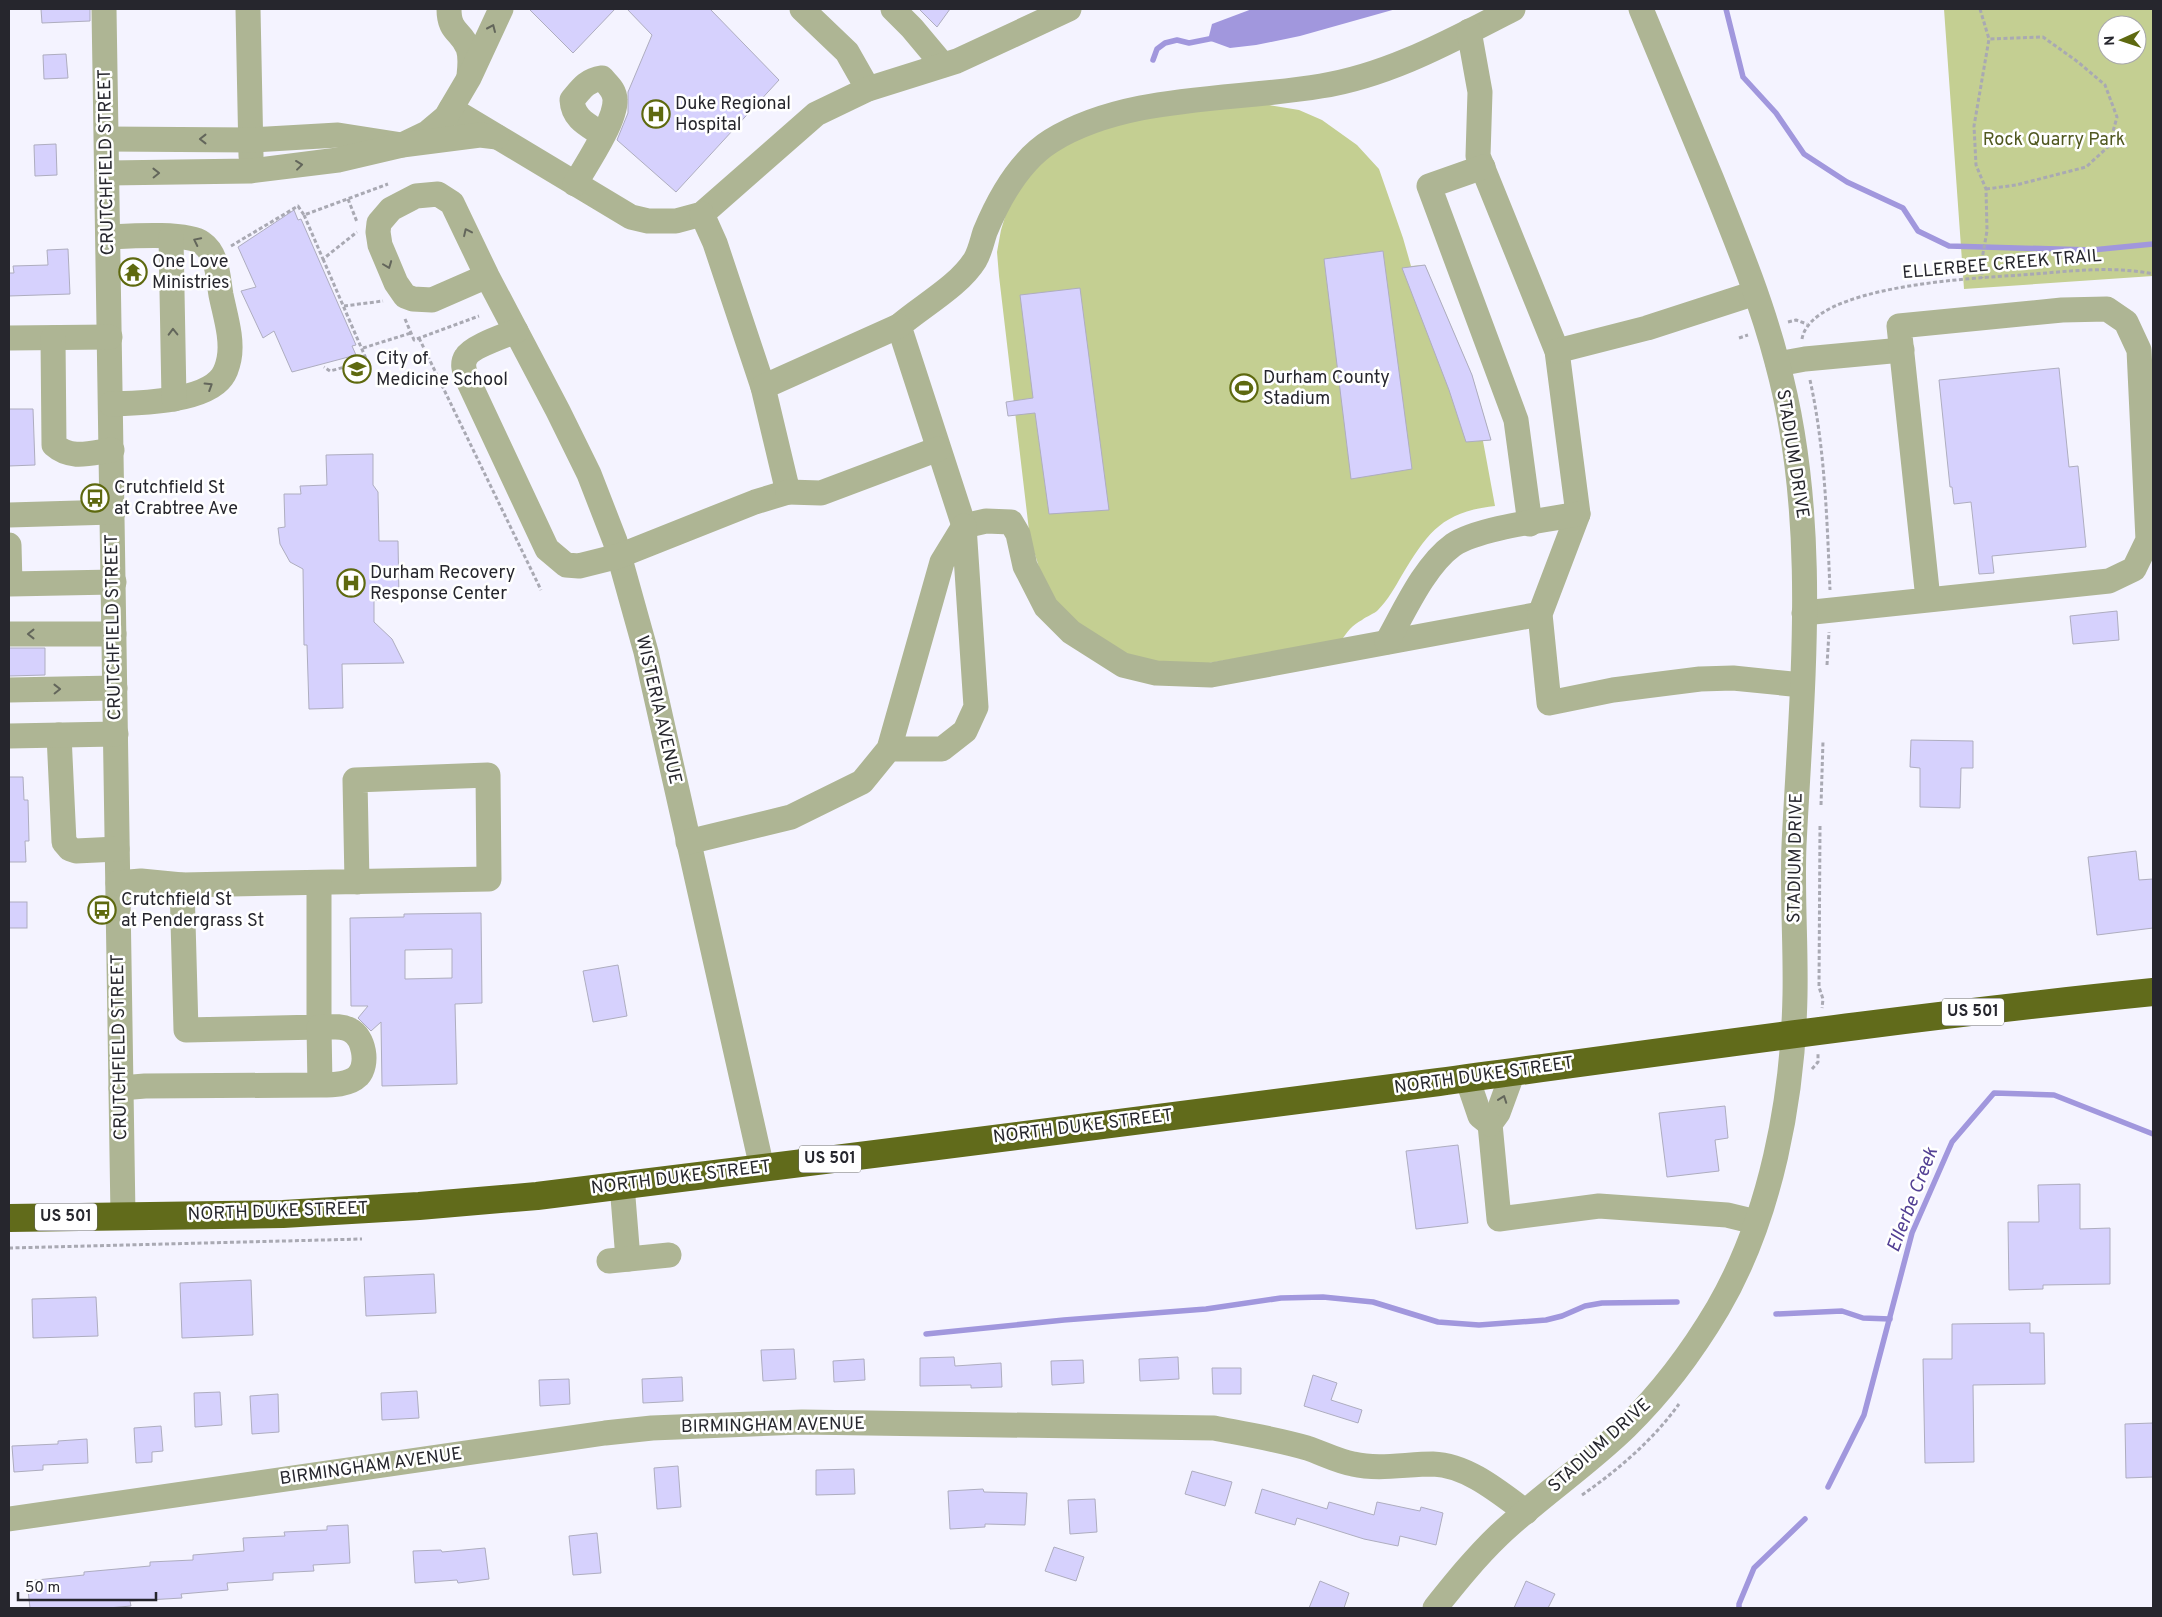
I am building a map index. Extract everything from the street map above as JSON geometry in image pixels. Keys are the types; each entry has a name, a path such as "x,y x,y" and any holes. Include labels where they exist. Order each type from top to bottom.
{"highway":[{"name":"NORTH DUKE STREET","path":"9,1218 283,1214 420,1206 537,1196 2018,1006 2153,992"}],"street":[{"name":"CRUTCHFIELD STREET","path":"104,9 123,1216"},
{"path":"248,9 252,140 250,171"},
{"path":"449,9 449,22 467,47 470,65 469,78"},
{"path":"107,139 252,140 338,134 402,145 427,133 446,117 469,78 501,9"},
{"path":"802,9 847,52 868,89"},
{"path":"893,9 912,28 942,65"},
{"path":"762,387 899,326 962,277 976,259 986,231 1007,188 1026,162 1049,142 1086,122 1127,110 1322,86 1364,75 1424,54 1513,9"},
{"name":"STADIUM DRIVE","path":"1435,1608 1472,1564 1499,1536 1626,1428 1667,1382 1687,1356 1720,1305 1745,1252 1756,1222 1779,1138 1790,1077 1795,994 1793,880 1804,613 1803,522 1794,448 1778,364 1755,293 1736,240 1641,9"},
{"path":"451,109 631,217 648,221 676,221 702,214 816,114 868,89 957,61 1056,12"},
{"path":"1469,31 1480,92 1478,156 1557,351 1578,514 1540,614 1549,702 1613,690 1700,679 1734,678 1802,684"},
{"path":"108,174 250,171 338,160 402,145 480,134 501,138"},
{"path":"575,184 603,135"},
{"path":"1483,167 1429,186 1516,420 1530,524"},
{"name":"WISTERIA AVENUE","path":"487,276 432,300 413,299 405,296 391,274 380,245 379,223 386,214 406,200 431,193 449,199 457,209 487,276 546,386 589,474 619,556 646,652 762,1168"},
{"path":"702,214 715,243 762,387 788,492"},
{"path":"108,237 191,238 203,244 214,257 229,334 229,358 223,376 207,389 174,399 111,404"},
{"path":"171,237 174,399"},
{"path":"1557,351 1646,328 1755,293"},
{"path":"1804,613 2108,581 2134,569 2148,540 2139,350 2126,322 2107,309 2062,310 1899,326 1928,599"},
{"path":"889,749 942,748 965,731 976,708 964,526 899,326"},
{"path":"516,331 476,349 466,356 464,365 466,376 547,550 566,565 579,566 619,556 755,502 788,492 821,493 938,449"},
{"path":"9,338 110,337"},
{"path":"54,338 54,445 62,452 72,454 112,450"},
{"path":"1778,364 1902,350"},
{"path":"9,515 112,512"},
{"path":"1387,642 1418,586 1437,561 1452,546 1473,535 1578,514"},
{"path":"688,842 791,817 862,782 889,749 942,562 964,526 986,522 1011,522 1018,534 1025,566 1046,607 1071,632 1123,665 1156,673 1211,675 1540,614"},
{"path":"9,545 10,584 114,582"},
{"path":"9,634 114,634"},
{"path":"9,690 115,688"},
{"path":"9,736 116,734"},
{"path":"59,735 64,842 70,849 76,851 117,849"},
{"path":"118,883 141,881 182,885 319,883 489,879 488,774 355,780 358,882"},
{"path":"319,883 320,1085"},
{"path":"121,1088 145,1086 336,1085 349,1082 358,1076 362,1067 363,1052 360,1038 350,1030 338,1027 186,1030 182,885"},
{"path":"1513,1072 1498,1113 1490,1124 1499,1219 1599,1206 1701,1212 1727,1215 1756,1222"},
{"path":"1467,1078 1480,1116 1490,1124"},
{"path":"622,1186 619,1260 669,1255"},
{"name":"BIRMINGHAM AVENUE","path":"9,1519 605,1433 652,1428 802,1422 1214,1428 1274,1438 1353,1464 1384,1466 1433,1464 1448,1466 1463,1471 1498,1491 1526,1512"}],"path":[{"path":"1980,9 1989,39 1974,126 1976,165 1986,189 1987,231 1982,259 1982,278"},
{"path":"1986,189 2016,185 2086,167 2109,146 2117,117 2106,85 2043,37 1989,39"},
{"path":"304,215 392,183"},
{"path":"224,250 298,206 304,215 363,348 367,362 330,371 324,367"},
{"path":"323,259 360,229"},
{"name":"ELLERBEE CREEK TRAIL","path":"1807,324 1821,314 1847,301 1896,287 1982,278 2096,270 2134,270 2153,274"},
{"path":"344,306 387,300"},
{"path":"1785,323 1796,320 1807,324 1801,338 1805,360"},
{"path":"363,348 411,333"},
{"path":"1739,338 1749,334"},
{"path":"419,338 540,590"},
{"path":"1827,667 1829,628"},
{"path":"1821,805 1824,738"},
{"path":"1820,826 1820,988 1823,999"},
{"path":"9,1248 362,1239"}],"green space":[{"name":"Rock Quarry Park","path":"1944,9 2153,9 2153,276 1964,289"},
{"name":"Durham County Stadium","path":"1245,101 1299,110 1322,120 1357,145 1379,169 1411,266 1425,265 1472,375 1491,440 1483,441 1495,506 1462,513 1438,527 1420,547 1382,606 1353,626 1341,641 1191,666 1135,659 1071,624 1046,589 1030,539 999,276 997,252 1001,230 1008,207 1045,153 1107,122"}],"shaded area":[{"path":"1252,9 1396,9 1300,36 1256,45 1230,48 1208,40 1212,24"}],"building":[{"path":"41,9 90,9 90,21 42,23"},
{"path":"529,9 615,9 573,53"},
{"path":"627,9 710,9 779,80 676,192 617,140 628,113 628,92 652,35"},
{"path":"919,9 950,9 937,27"},
{"path":"66,54 68,78 44,79 43,55"},
{"path":"56,144 57,175 35,176 34,145"},
{"path":"294,210 298,220 301,219 356,345 352,346 356,355 292,372 274,331 263,338 241,291 256,287 238,247"},
{"path":"68,249 70,294 9,296 9,273 14,273 13,266 48,265 47,250"},
{"path":"1383,251 1412,469 1351,479 1324,259"},
{"path":"1425,265 1472,375 1491,440 1466,442 1449,390 1402,268"},
{"path":"1080,288 1109,510 1049,514 1035,413 1008,416 1006,402 1033,398 1020,295"},
{"path":"2059,368 2069,467 2078,466 2086,547 1992,556 1994,573 1979,574 1971,502 1954,504 1952,487 1950,487 1939,380"},
{"path":"9,409 33,409 35,465 9,466"},
{"name":"Durham Recovery Response Center","path":"373,454 373,485 378,492 379,541 398,541 399,599 374,600 374,622 392,639 404,663 342,664 343,708 309,709 307,645 304,645 303,569 290,562 280,544 278,528 285,527 284,494 301,494 300,486 327,485 326,455"},
{"path":"2117,611 2119,640 2073,644 2070,616"},
{"path":"9,648 45,648 45,675 9,676"},
{"path":"1911,740 1973,741 1973,768 1961,768 1960,808 1920,807 1920,768 1910,767"},
{"path":"9,777 23,777 24,800 28,800 29,841 25,841 26,862 9,862"},
{"path":"2136,851 2139,880 2153,879 2153,928 2097,935 2088,857"},
{"path":"9,902 27,902 27,928 9,928"},
{"path":"481,913 482,1003 455,1004 457,1084 382,1086 381,1022 371,1031 358,1018 368,1006 351,1006 350,918 404,917 404,914","holes":["452,949 452,978 405,979 405,950"]},
{"path":"618,965 627,1016 593,1022 583,971"},
{"path":"1725,1106 1728,1138 1715,1140 1719,1171 1667,1177 1659,1113"},
{"path":"1458,1145 1468,1223 1416,1229 1406,1151"},
{"path":"2080,1184 2080,1229 2110,1228 2110,1284 2043,1285 2043,1289 2009,1290 2008,1222 2039,1222 2038,1185"},
{"path":"434,1274 436,1313 366,1316 364,1277"},
{"path":"251,1280 253,1335 182,1338 180,1283"},
{"path":"96,1297 98,1336 33,1338 32,1299"},
{"path":"2030,1323 2030,1333 2044,1333 2045,1384 1973,1385 1974,1462 1925,1463 1923,1359 1952,1359 1952,1324"},
{"path":"794,1349 796,1379 763,1381 761,1350"},
{"path":"954,1357 955,1366 1001,1363 1002,1387 971,1388 971,1385 920,1386 920,1358"},
{"path":"1178,1357 1179,1379 1140,1381 1139,1359"},
{"path":"864,1359 865,1380 834,1382 833,1361"},
{"path":"1083,1360 1084,1383 1052,1385 1051,1361"},
{"path":"1212,1368 1241,1368 1241,1394 1213,1394"},
{"path":"1313,1375 1337,1383 1331,1400 1362,1410 1358,1423 1304,1406"},
{"path":"682,1377 683,1401 643,1403 642,1379"},
{"path":"569,1379 570,1404 540,1406 539,1380"},
{"path":"417,1391 419,1418 382,1420 381,1393"},
{"path":"220,1392 222,1425 195,1427 194,1393"},
{"path":"278,1394 279,1432 252,1434 250,1396"},
{"path":"2153,1423 2153,1477 2126,1478 2125,1424"},
{"path":"161,1426 163,1451 152,1452 152,1462 136,1463 134,1428"},
{"path":"87,1439 88,1463 43,1465 43,1470 14,1472 12,1446 58,1444 58,1441"},
{"path":"678,1466 681,1507 657,1509 654,1468"},
{"path":"854,1469 855,1494 816,1495 816,1470"},
{"path":"1192,1471 1232,1482 1225,1506 1185,1494"},
{"path":"983,1489 984,1492 1027,1493 1025,1525 985,1524 985,1527 950,1529 948,1491"},
{"path":"1262,1489 1327,1509 1329,1502 1374,1515 1377,1502 1420,1511 1421,1507 1443,1513 1436,1545 1400,1536 1398,1546 1364,1539 1297,1518 1295,1525 1255,1513"},
{"path":"1095,1499 1097,1532 1070,1534 1068,1500"},
{"path":"348,1525 350,1563 313,1565 314,1571 273,1573 273,1580 227,1583 228,1590 181,1594 182,1598 130,1601 131,1606 108,1608 30,1608 27,1581 84,1575 84,1572 150,1566 150,1562 193,1560 193,1555 244,1551 243,1538 285,1536 284,1532 327,1530 327,1526"},
{"path":"597,1533 601,1573 573,1575 569,1536"},
{"path":"1054,1547 1084,1557 1076,1581 1045,1571"},
{"path":"485,1548 489,1579 458,1583 457,1580 415,1583 413,1551 441,1550 442,1552"},
{"path":"1320,1581 1349,1593 1344,1608 1309,1608"},
{"path":"1526,1581 1555,1594 1548,1608 1514,1608"}],"waterway":[{"path":"1726,9 1743,77 1776,113 1804,154 1847,182 1903,208 1918,231 1949,246 2092,250 2153,244"},
{"path":"1153,60 1157,49 1165,43 1177,40 1189,43 1214,38"},
{"name":"Ellerbe Creek","path":"1828,1487 1864,1415 1912,1233 1952,1142 1994,1093 2054,1095 2153,1134"},
{"path":"926,1334 1064,1320 1206,1309 1281,1298 1323,1297 1373,1302 1438,1322 1479,1325 1546,1320 1562,1316 1585,1306 1602,1303 1677,1302"},
{"path":"1776,1314 1842,1311 1863,1318 1890,1319"},
{"name":"Ellerbe Creek","path":"1739,1608 1754,1568 1805,1519"}],"place":[{"name":"Duke Regional Hospital","path":"656,114"},
{"name":"One Love Ministries","path":"133,272"},
{"name":"City of Medicine School","path":"357,369"},
{"name":"Durham County Stadium","path":"1244,388"},
{"name":"Crutchfield St at Crabtree Ave","path":"95,498"},
{"name":"Durham Recovery Response Center","path":"351,583"},
{"name":"Crutchfield St at Pendergrass St","path":"102,910"}]}
